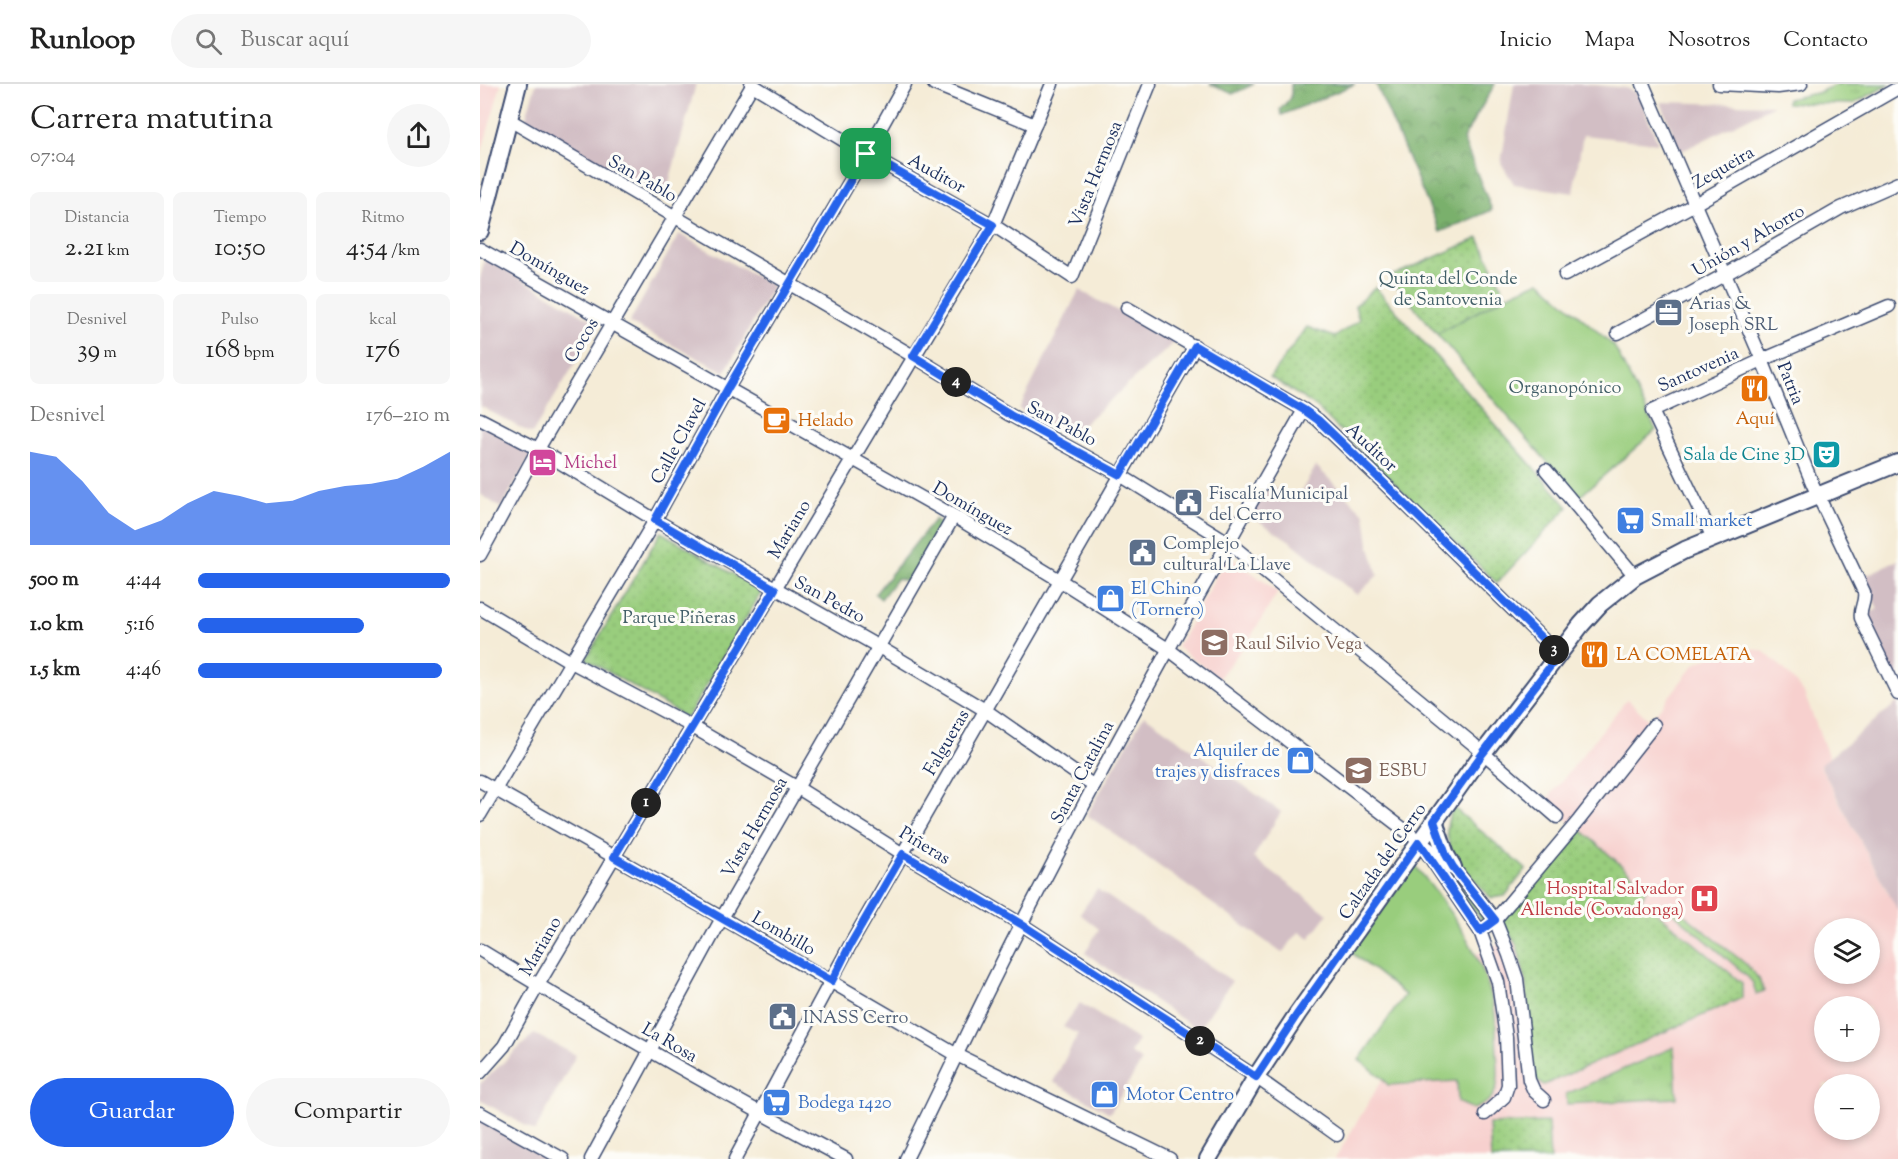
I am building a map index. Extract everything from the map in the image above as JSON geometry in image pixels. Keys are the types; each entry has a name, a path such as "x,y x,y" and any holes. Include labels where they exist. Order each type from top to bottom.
{"main road":[{"path":"480,231 518,84"},
{"name":"Calzada del Cerro","path":"1208,1159 1256,1077 1298,1013 1483,753 1581,625 1600,604 1635,576 1665,560 1713,538 1898,463"},
{"path":"1434,821 1446,855 1453,867"}],"street":[{"name":"Auditor","path":"752,84 866,154 993,225 1072,277"},
{"name":"Cocos","path":"480,555 538,449 752,84"},
{"name":"Calle Clavel","path":"480,815 655,520 728,388 905,84"},
{"path":"934,84 1035,125"},
{"name":"Mariano","path":"480,1073 504,1046 692,726 993,225 1052,84"},
{"name":"Vista Hermosa","path":"1072,277 1150,84"},
{"name":"Patria","path":"1643,84 1818,496 1864,592 1861,618 1898,694"},
{"path":"1719,84 1758,87 1801,84"},
{"name":"Zequeira","path":"1565,275 1898,88"},
{"name":"San Pablo","path":"508,119 1010,415 1120,475 1228,542 1557,817"},
{"name":"Unión y Ahorro","path":"1618,333 1841,208 1898,183"},
{"name":"Domínguez","path":"480,249 954,516 1061,580 1168,649 1453,867 1495,920 1509,955 1516,979 1528,1080 1534,1091 1544,1100"},
{"name":"Santovenia","path":"1713,538 1652,411 1762,360 1890,306"},
{"name":"Auditor","path":"1127,308 1318,420 1559,655"},
{"name":"Falgueras","path":"735,1159 849,947 1195,346"},
{"name":"Santa Catalina","path":"906,1159 1021,924 1094,786 1168,649 1304,410"},
{"name":"San Pedro","path":"480,419 538,449 655,520 985,710 1094,786"},
{"path":"1546,470 1635,576"},
{"name":"Vista Hermosa","path":"591,1159 722,918 954,516"},
{"name":"Piñeras","path":"480,608 571,662 692,726 1021,924 1256,1077 1337,1135"},
{"path":"1480,931 1495,920 1579,820 1654,725"},
{"name":"Lombillo","path":"480,781 832,981 957,1055 1170,1159"},
{"name":"Domínguez","path":"1419,842 1480,931 1490,954 1502,1006 1508,1085 1504,1097 1485,1114"},
{"name":"La Rosa","path":"480,951 650,1052 846,1159"},
{"path":"480,1113 563,1159"}],"shaded area":[{"path":"480,84 501,84 480,158"},
{"path":"536,84 696,84 664,201 623,176 524,124"},
{"path":"1514,84 1584,84 1627,88 1638,94 1658,143 1583,135 1573,193 1514,184 1501,163"},
{"path":"1661,102 1774,105 1680,152"},
{"path":"679,234 773,286 725,372 629,323"},
{"path":"485,258 599,324 532,434 480,406 480,279"},
{"path":"1079,290 1175,342 1069,437 1019,409"},
{"path":"480,424 532,453 501,508 480,494"},
{"path":"1316,466 1365,514 1369,544 1378,575 1357,595 1290,541 1249,515 1271,486 1296,500"},
{"path":"1228,555 1278,592 1250,638 1219,678 1177,647"},
{"path":"1898,560 1898,690 1863,616 1878,609 1862,577"},
{"name":"Hospital Salvador Allende (Covadonga)","path":"1742,646 1763,651 1784,669 1804,693 1829,758 1820,766 1888,893 1898,905 1898,1157 1896,1159 1335,1159 1383,1078 1359,1060 1405,995 1351,952 1464,931 1476,954 1513,938 1579,829 1545,802 1627,699 1650,721 1694,665 1711,656"},
{"path":"1898,702 1898,911 1820,765"},
{"path":"1144,715 1281,812 1253,858 1328,914 1310,938 1299,932 1282,953 1087,815"},
{"path":"1097,889 1232,981 1198,1030 1085,953 1099,929 1080,914"},
{"path":"1080,1003 1138,1040 1130,1053 1142,1061 1110,1113 1053,1082 1078,1034 1063,1027"},
{"path":"534,1034 576,1055 535,1131 480,1100 480,1084"},
{"path":"480,1119 544,1158 480,1159"}],"green space":[{"path":"1210,84 1254,84 1233,94"},
{"path":"1291,84 1355,84 1282,115 1280,110 1291,97"},
{"path":"1376,84 1495,84 1463,139 1492,210 1440,232"},
{"path":"1838,84 1890,84 1853,104 1787,103 1787,99 1816,93"},
{"name":"Quinta del Conde de Santovenia","path":"1479,238 1506,296 1437,334 1389,277"},
{"name":"Organopónico","path":"1540,281 1614,346 1656,430 1578,498 1437,334 1506,296"},
{"path":"1375,287 1568,507 1497,583 1314,405 1270,377 1307,327 1335,337 1359,320 1355,306"},
{"path":"935,519 942,525 910,582 897,578 881,599 875,594"},
{"name":"Parque Piñeras","path":"661,532 762,591 687,718 586,659"},
{"path":"1454,808 1526,869 1505,896 1492,898 1487,894 1454,855 1447,833 1448,821"},
{"path":"1579,828 1647,888 1641,899 1742,983 1742,998 1544,1085 1536,1081 1534,1077 1525,978 1517,946 1500,917"},
{"path":"1415,865 1451,913 1472,947 1488,983 1493,1003 1496,1022 1497,1087 1489,1100 1473,1109 1458,1102 1457,1081 1388,1085 1383,1078 1359,1060 1405,995 1351,952"},
{"path":"1454,877 1486,917 1484,920 1453,881"},
{"path":"1671,904 1747,965 1759,979 1764,991 1756,994 1753,983 1746,975 1668,908"},
{"path":"1674,1047 1677,1098 1567,1104 1566,1094"},
{"path":"1548,1122 1550,1159 1491,1159 1489,1124"}],"place":[{"name":"Arias & Joseph SRL","path":"1668,313"},
{"name":"Aquí","path":"1755,389"},
{"name":"Helado","path":"777,420"},
{"name":"Sala de Cine 3D","path":"1826,454"},
{"name":"Michel","path":"543,462"},
{"name":"Fiscalía Municipal del Cerro","path":"1188,503"},
{"name":"Small market","path":"1630,520"},
{"name":"Complejo cultural La Llave","path":"1142,553"},
{"name":"El Chino (Tornero)","path":"1110,598"},
{"name":"Raul Silvio Vega","path":"1214,643"},
{"name":"LA COMELATA","path":"1595,654"},
{"name":"Alquiler de trajes y disfraces","path":"1301,760"},
{"name":"ESBU","path":"1358,770"},
{"name":"Hospital Salvador Allende (Covadonga)","path":"1705,898"},
{"name":"INASS Cerro","path":"782,1017"},
{"name":"Motor Centro","path":"1105,1094"},
{"name":"Bodega 1420","path":"777,1102"}],"route":[{"path":"866,154 993,225 913,356 1010,415 1120,475 1195,346 1318,420 1559,655 1434,821 1446,855 1453,867 1495,920 1480,931 1419,842 1298,1013 1256,1077 1021,924 903,854 832,981 614,857 775,589 655,520 728,388 866,154"}]}
